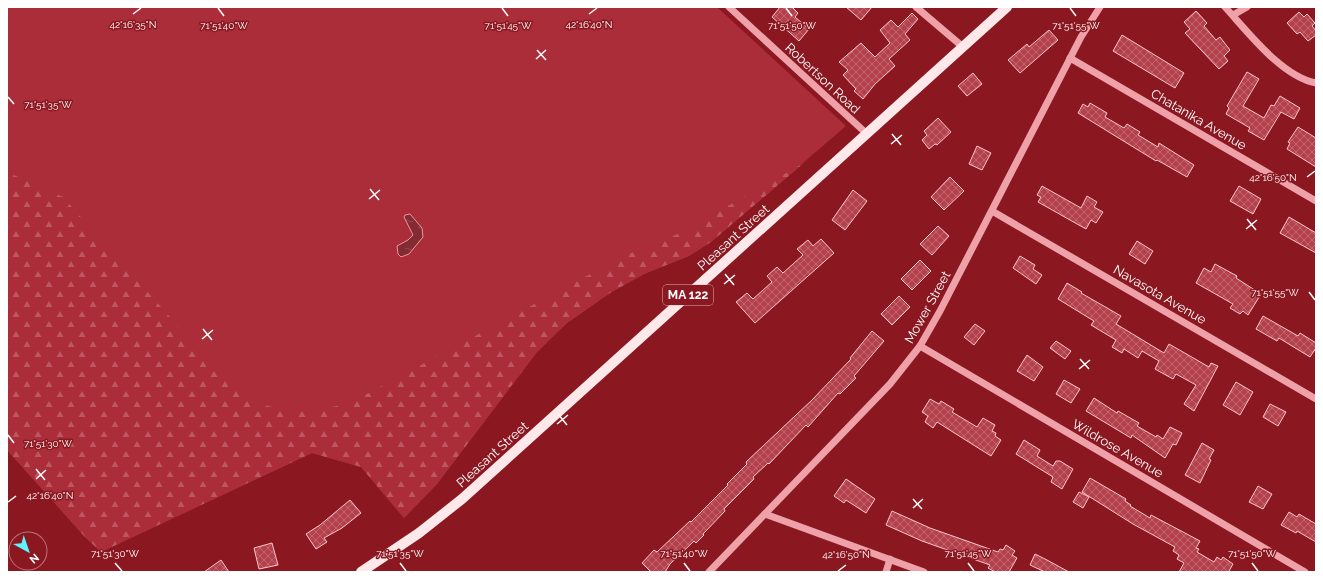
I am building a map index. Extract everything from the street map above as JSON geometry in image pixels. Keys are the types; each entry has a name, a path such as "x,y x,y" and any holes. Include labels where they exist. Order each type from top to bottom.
{"main road":[{"name":"Pleasant Street","path":"361,572 419,533 462,498 1007,7"}],"street":[{"name":"Robertson Road","path":"729,7 867,134"},
{"path":"916,7 963,47"},
{"name":"Mower Street","path":"709,572 874,402 920,346 940,311 1070,58 1100,7"},
{"path":"1225,7 1284,68 1302,79 1316,83"},
{"path":"1233,15 1247,7"},
{"name":"Chatanika Avenue","path":"1070,58 1316,202"},
{"name":"Navasota Avenue","path":"992,211 1316,399"},
{"name":"Wildrose Avenue","path":"920,346 1305,572"},
{"path":"765,514 924,572"},
{"path":"886,572 890,559"}],"green space":[{"path":"7,7 717,7 846,126 711,242 689,256 644,274 610,293 567,323 537,352 437,484 404,518 361,467 312,453 101,552 85,537 7,450"},
{"path":"804,163 711,242 689,256 644,274 610,293 567,323 537,352 437,484 404,518 361,467 312,453 101,552 85,537 7,450 7,172 63,197 186,335 245,389 265,405 291,412 316,411 352,402 624,256 680,233"}],"water":[{"path":"410,214 422,228 423,237 409,254 401,257 398,254 397,246 408,240 413,235 404,217 405,215"}],"building":[{"path":"780,7 792,7 798,13 795,17 809,29 799,41 772,17"},
{"path":"846,7 872,7 861,20"},
{"path":"1196,11 1207,23 1204,26 1216,40 1220,37 1230,50 1224,56 1228,61 1219,69 1185,33 1190,29 1184,22"},
{"path":"1299,12 1304,17 1307,14 1315,23 1312,26 1316,31 1316,35 1308,41 1300,32 1297,34 1287,23"},
{"path":"912,13 918,19 905,34 910,40 889,59 895,66 875,84 863,99 854,91 856,89 843,75 848,70 839,62 861,43 875,57 890,43 880,30 891,20 898,27"},
{"path":"1049,30 1058,40 1020,73 1008,60 1027,44 1029,47"},
{"path":"1122,35 1184,73 1175,88 1113,51"},
{"path":"1247,72 1259,79 1243,106 1264,118 1271,105 1274,106 1280,96 1300,108 1294,119 1281,112 1264,140 1248,131 1250,128 1226,114 1229,108 1227,106"},
{"path":"973,73 982,84 967,96 958,86"},
{"path":"1090,103 1107,113 1105,117 1124,128 1127,124 1140,132 1138,135 1158,147 1159,143 1194,165 1187,177 1157,160 1156,161 1078,113 1083,104 1088,107"},
{"path":"938,118 951,132 937,145 935,144 929,149 922,140 927,135 924,131"},
{"path":"1298,127 1316,138 1316,167 1287,149 1290,143 1288,142"},
{"path":"977,146 991,153 982,170 969,164"},
{"path":"950,177 964,191 944,210 931,197"},
{"path":"1042,186 1081,208 1087,196 1097,202 1094,207 1103,212 1096,223 1091,220 1086,229 1038,202 1041,197 1037,195"},
{"path":"1239,186 1261,199 1253,214 1230,201"},
{"path":"853,190 867,201 845,230 832,220"},
{"path":"1289,217 1316,233 1316,253 1280,233"},
{"path":"938,226 949,236 932,255 920,244"},
{"path":"821,239 834,253 755,323 736,302 747,293 753,299 772,282 767,276 777,267 783,273 803,255 797,249 808,240 813,246"},
{"path":"1137,241 1153,251 1145,264 1129,254"},
{"path":"1020,256 1035,265 1033,269 1042,275 1036,284 1013,268"},
{"path":"920,260 931,271 912,290 901,279"},
{"path":"1215,264 1237,276 1236,278 1261,294 1248,315 1243,311 1240,314 1230,308 1233,304 1196,283 1204,268 1211,272"},
{"path":"1067,283 1082,292 1081,293 1121,316 1116,324 1164,353 1169,344 1209,367 1211,363 1218,366 1194,411 1184,404 1196,385 1176,374 1173,379 1155,369 1159,361 1142,351 1138,358 1124,349 1122,353 1112,347 1116,340 1091,325 1094,321 1058,299"},
{"path":"899,296 910,307 892,325 881,314"},
{"path":"1263,316 1298,336 1300,333 1316,343 1316,348 1310,357 1279,338 1277,341 1256,329"},
{"path":"975,324 985,331 974,345 964,337"},
{"path":"872,331 884,341 854,376 856,378 840,394 838,393 808,427 806,425 769,464 768,463 753,477 754,479 724,509 725,511 696,543 694,541 670,564 665,572 651,572 642,563 654,550 657,552 690,521 691,522 728,485 727,484 747,464 746,462 812,400 851,359 850,358"},
{"path":"1056,341 1071,351 1065,359 1050,348"},
{"path":"1027,355 1043,367 1034,381 1017,371"},
{"path":"1064,380 1080,389 1071,403 1056,394"},
{"path":"1236,382 1253,392 1240,415 1223,405"},
{"path":"1094,398 1117,413 1118,411 1139,423 1137,426 1156,437 1157,435 1163,439 1170,427 1182,433 1176,445 1173,444 1165,458 1132,435 1131,438 1086,411"},
{"path":"930,399 939,404 941,401 954,409 952,412 977,427 983,418 995,425 992,431 996,433 995,436 1001,440 991,456 937,422 933,428 925,422 928,416 922,412"},
{"path":"1270,404 1286,412 1278,426 1263,417"},
{"path":"1024,440 1040,450 1037,456 1053,466 1056,461 1060,461 1073,469 1062,489 1051,482 1053,477 1016,454"},
{"path":"1202,443 1214,450 1200,483 1185,475"},
{"path":"1090,478 1126,499 1125,501 1131,505 1130,506 1150,518 1151,515 1200,541 1196,548 1199,549 1197,552 1214,562 1217,557 1221,560 1223,557 1233,564 1229,571 1230,572 1179,572 1184,563 1177,559 1179,555 1173,551 1175,547 1133,524 1082,492"},
{"path":"846,479 875,499 866,513 846,500 844,503 834,496"},
{"path":"1258,486 1272,494 1263,509 1249,502"},
{"path":"1079,492 1089,497 1083,508 1073,502"},
{"path":"350,500 361,513 342,528 324,538 327,542 316,549 306,534 320,525"},
{"path":"892,511 930,528 998,552 1000,549 1003,550 1006,545 1015,551 1012,555 1017,558 1009,572 995,572 988,568 990,565 922,541 886,525"},
{"path":"1289,512 1297,517 1299,514 1316,524 1316,542 1297,531 1296,533 1281,525"},
{"path":"272,543 278,565 259,569 254,548"},
{"path":"1035,554 1069,572 1045,572 1030,565"},
{"path":"221,560 229,572 204,572"}]}
